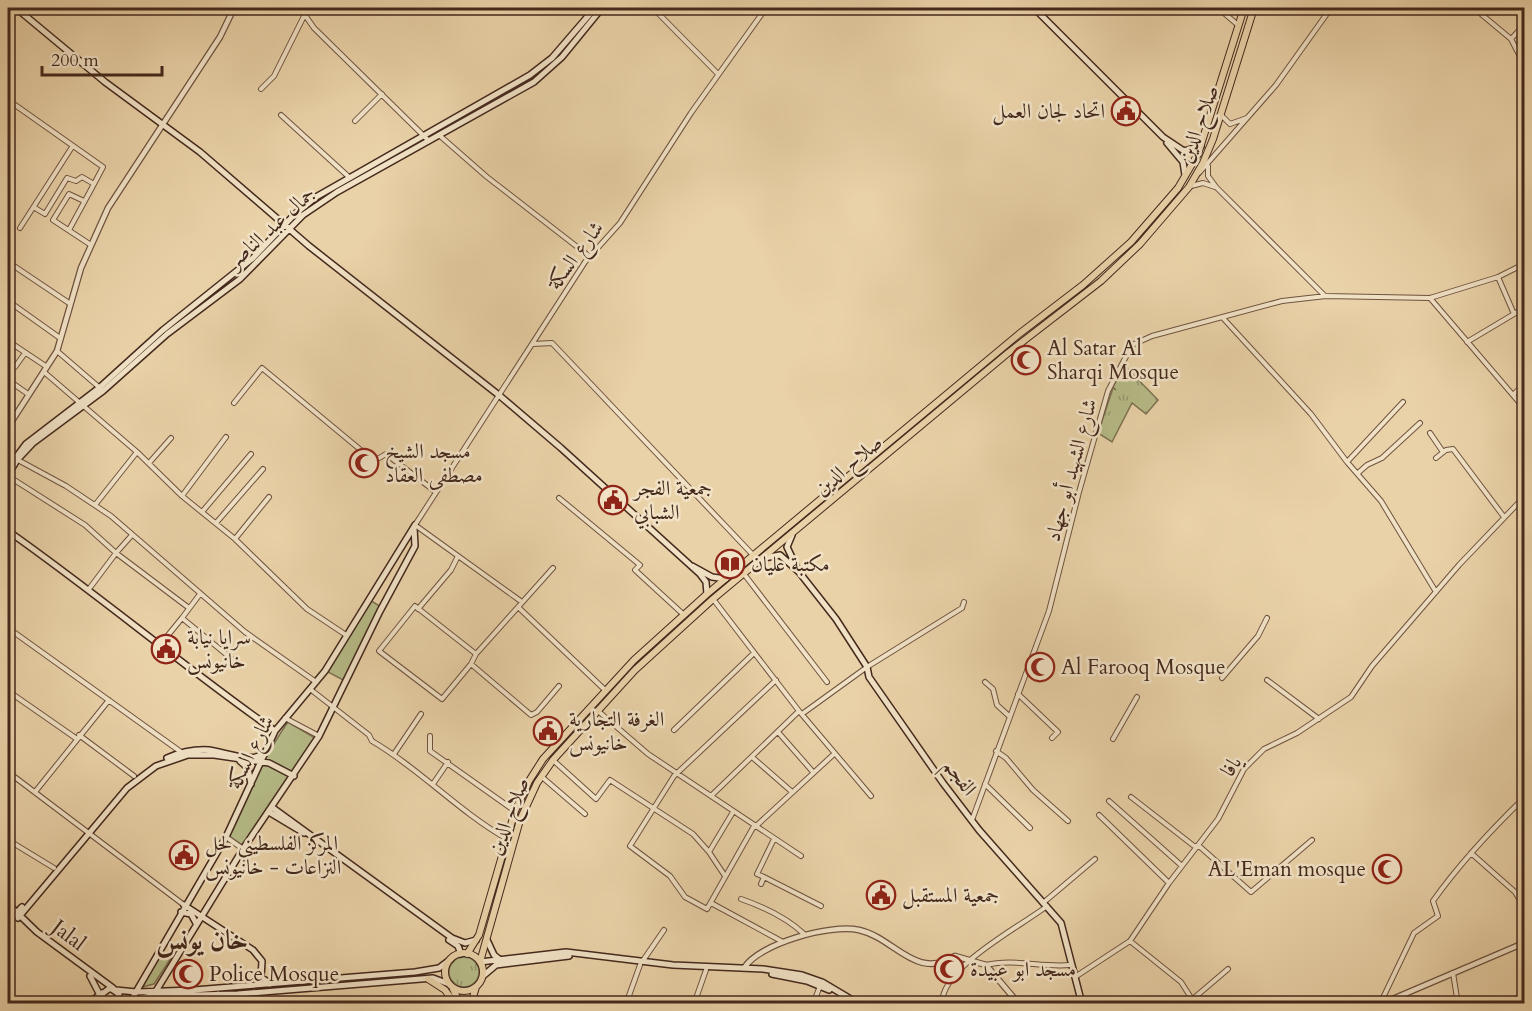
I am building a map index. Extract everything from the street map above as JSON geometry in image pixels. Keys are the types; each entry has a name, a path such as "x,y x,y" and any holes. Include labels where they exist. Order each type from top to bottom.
{"highway":[{"name":"صلاح الدين","path":"464,954 477,940 515,811 543,759 634,660 707,594 899,438 1118,254 1185,177 1202,146 1244,8"},
{"name":"صلاح الدين","path":"480,962 497,895 530,796 553,760 639,667 713,599 793,533 899,438 1101,281 1122,262 1189,187 1196,176 1221,115 1254,8"},
{"path":"1118,254 1118,260 1122,262"},
{"path":"1097,273 1102,274 1101,281"},
{"path":"653,643 657,643 660,648"},
{"path":"634,660 634,664 639,667"},
{"path":"460,1004 445,970 451,959 464,954 480,962 483,976 476,987 471,1004"},
{"path":"428,979 445,990 455,1004"},
{"path":"450,985 464,991 476,987"}],"main road":[{"path":"16,8 105,82 163,124 500,396 691,565 706,582 707,594"},
{"name":"جمال عبد الناصر","path":"287,226 319,203 428,139 530,75 564,44 595,8"},
{"name":"جمال عبد الناصر","path":"8,468 15,458 33,443 167,334 240,279 316,197 350,177 439,135 541,75 562,57 602,8"},
{"path":"1034,8 1163,137 1184,162 1185,177"},
{"path":"1163,137 1184,151 1202,146"},
{"name":"جمال عبد الناصر","path":"8,475 15,458"},
{"name":"شارع السكة","path":"130,1002 184,905 226,837 276,731 316,682 415,525"},
{"name":"شارع السكة","path":"148,1004 243,849 319,736 380,610 415,546 415,525"},
{"path":"8,531 89,589 276,731"},
{"path":"793,533 787,547 799,572"},
{"path":"764,558 780,555 799,572"},
{"path":"691,565 702,569 712,577 726,579"},
{"name":"الفجم","path":"799,572 836,619 867,667 869,677 972,820 1061,923 1070,965 1082,1004"},
{"path":"17,915 134,776 181,752 208,750 254,758 266,752"},
{"path":"17,915 54,868 132,783 156,766 188,755 214,755 271,764 294,776"},
{"path":"236,759 248,768 251,786"},
{"path":"271,810 452,938 465,943 477,940"},
{"path":"271,810 429,924 458,946 464,954"},
{"path":"184,905 254,950 262,962 261,977 272,984"},
{"name":"Jalal","path":"8,907 37,932 114,989"},
{"path":"181,912 191,914 196,923"},
{"name":"Jalal","path":"17,915 88,974 103,997"},
{"path":"487,940 494,955 499,959"},
{"path":"480,962 566,952 641,963 743,970 763,969 802,975 822,982 859,1004"},
{"path":"483,976 496,965 571,955 706,970 759,972 820,986 853,1004"},
{"path":"116,1003 130,1002 154,994 427,971 439,968 451,959"},
{"path":"88,1004 114,989 154,994 238,994 428,979 450,985"},
{"path":"114,989 119,998 116,1003"}],"street":[{"path":"8,427 57,351 69,303 91,245 117,191 220,37 234,8"},
{"path":"300,8 314,28 428,139"},
{"path":"261,89 274,76 308,8"},
{"path":"653,8 718,74"},
{"name":"شارع السكة","path":"415,525 589,256 620,223 718,74 766,8"},
{"path":"1218,8 1239,25"},
{"path":"1196,176 1209,164 1276,85 1329,8"},
{"path":"1481,14 1511,39 1524,64"},
{"path":"1511,39 1524,25"},
{"path":"355,121 382,94"},
{"path":"8,100 103,167 69,230"},
{"path":"280,115 355,182"},
{"path":"1221,115 1225,121 1233,124 1252,115"},
{"path":"439,135 487,177 589,256"},
{"path":"20,228 35,208 72,147"},
{"path":"1209,164 1208,176 1216,187 1326,296"},
{"path":"35,208 45,214 67,178 76,182 82,177 94,184"},
{"path":"1189,187 1199,183 1216,187"},
{"path":"84,201 69,194 53,220 91,245"},
{"path":"8,262 69,303"},
{"name":"شارع الشهيد أبو جهاد","path":"972,820 1049,611 1078,492 1108,392 1132,345 1152,336 1282,301 1326,296 1430,298 1498,277 1524,264"},
{"path":"1498,277 1514,314"},
{"path":"1430,298 1524,408"},
{"path":"8,301 60,338"},
{"path":"1467,342 1524,309"},
{"path":"1224,318 1311,414 1347,462 1381,501 1436,592"},
{"path":"8,341 46,370 182,496 235,539 307,609 346,635"},
{"path":"533,344 552,343 754,556"},
{"path":"57,351 101,390"},
{"path":"8,363 15,367 25,352"},
{"path":"234,402 262,368 374,461 386,454 436,492"},
{"path":"8,380 28,394"},
{"path":"1513,395 1524,384"},
{"path":"1347,462 1403,402"},
{"path":"1358,473 1367,465 1382,459 1420,423"},
{"path":"1430,433 1443,452"},
{"path":"182,496 226,436"},
{"path":"149,463 171,438"},
{"path":"1436,458 1443,452 1454,450 1504,517"},
{"path":"8,451 15,458 95,505 244,632 316,682"},
{"path":"95,505 137,452"},
{"path":"202,512 250,454"},
{"path":"216,523 262,469"},
{"path":"8,475 85,525 116,553 189,608"},
{"path":"235,539 269,497"},
{"name":"يافا","path":"1075,978 1130,941 1169,883 1218,819 1244,769 1264,748 1297,733 1351,697 1372,666 1436,592 1524,497"},
{"path":"559,498 640,565 635,570 685,615"},
{"path":"415,525 522,603"},
{"path":"89,589 132,535"},
{"path":"418,609 451,570 458,556"},
{"path":"476,654 415,606 379,651 442,699 471,664 476,654 553,568"},
{"path":"744,573 827,682"},
{"path":"160,645 200,594"},
{"path":"713,599 834,754 871,796"},
{"path":"711,796 801,712 867,667 962,608 964,602"},
{"path":"518,607 605,690"},
{"path":"182,618 238,664"},
{"path":"1222,678 1258,636 1267,618"},
{"path":"8,628 181,752"},
{"path":"674,730 754,653"},
{"path":"471,664 531,715 537,712 559,686"},
{"path":"776,680 677,774 630,846 670,876 685,897 707,909 755,827 791,791 834,754"},
{"path":"1267,680 1319,719"},
{"path":"985,682 993,689 997,705 1009,716"},
{"path":"310,689 369,735 372,741 394,754 460,808 507,839"},
{"path":"8,691 134,776"},
{"path":"1018,694 1058,732 1052,738"},
{"path":"1113,739 1137,697"},
{"path":"35,792 109,700"},
{"path":"597,710 648,754 801,856"},
{"path":"394,754 421,714"},
{"path":"285,718 319,736"},
{"path":"778,732 813,772"},
{"path":"430,736 430,751 515,811"},
{"path":"996,751 1006,758 1034,790 1068,821"},
{"path":"752,757 791,791"},
{"path":"554,760 596,799 610,780 693,834 709,852 725,876"},
{"path":"432,784 448,762"},
{"path":"8,772 184,905"},
{"path":"542,777 585,814"},
{"path":"984,784 1030,828"},
{"path":"1131,797 1194,846 1199,846 1251,892 1312,840"},
{"path":"1380,1004 1414,933 1438,916 1433,901 1470,853 1524,798"},
{"path":"1109,801 1182,866"},
{"path":"709,852 733,812"},
{"path":"1099,815 1169,883"},
{"path":"226,837 243,849"},
{"path":"774,839 757,874 821,906"},
{"path":"8,840 54,868"},
{"path":"1470,853 1515,892 1524,907"},
{"path":"942,1004 943,993 970,961 1045,905 1095,859"},
{"path":"761,884 764,877"},
{"path":"741,899 751,901 792,922 804,934"},
{"path":"711,903 783,942"},
{"path":"743,970 748,962 783,942 804,934 856,929 922,964 937,965 955,956 986,965 1002,961 1048,967 1070,965"},
{"path":"626,1004 641,963 664,930"},
{"path":"1130,941 1181,982 1195,1001 1228,969"},
{"path":"1380,1004 1400,998 1453,972 1524,944"},
{"path":"986,965 1018,1004"},
{"path":"694,1004 706,970"},
{"path":"1453,972 1458,1004"},
{"path":"813,1004 820,986"},
{"path":"219,994 231,1004"},
{"path":"238,994 239,1004"},
{"path":"1503,1004 1524,995"}],"green space":[{"path":"1124,365 1158,400 1146,414 1132,403 1112,442 1098,433 1113,388 1116,390 1113,387"},
{"path":"370,600 381,607 345,681 328,672"},
{"path":"288,722 315,738 244,846 229,836 263,763"},
{"path":"161,953 173,955 154,984 142,987"},
{"path":"464,957 470,958 478,966 478,978 470,986 464,987 458,986 450,978 449,972 450,966 458,958"}],"place":[{"name":"اتحاد لجان العمل","path":"1126,111"},
{"name":"Al Satar Al Sharqi Mosque","path":"1026,360"},
{"name":"مسجد الشيخ مصطفى العقاد","path":"364,463"},
{"name":"جمعية الفجر الشبابي","path":"613,500"},
{"name":"مكتبة عليان","path":"730,564"},
{"name":"سرايا نيابة خانيونس","path":"166,649"},
{"name":"Al Farooq Mosque","path":"1040,667"},
{"name":"الغرفة التجارية خانيونس","path":"548,731"},
{"name":"المركز الفلسطيني لحل النزاعات - خانيونس","path":"184,855"},
{"name":"AL'Eman mosque","path":"1387,869"},
{"name":"جمعية المستقبل","path":"881,895"},
{"name":"مسجد ابو عبيدة","path":"949,969"},
{"name":"Police Mosque","path":"188,974"}],"district":[{"name":"خان يونس","path":"202,940"}]}
